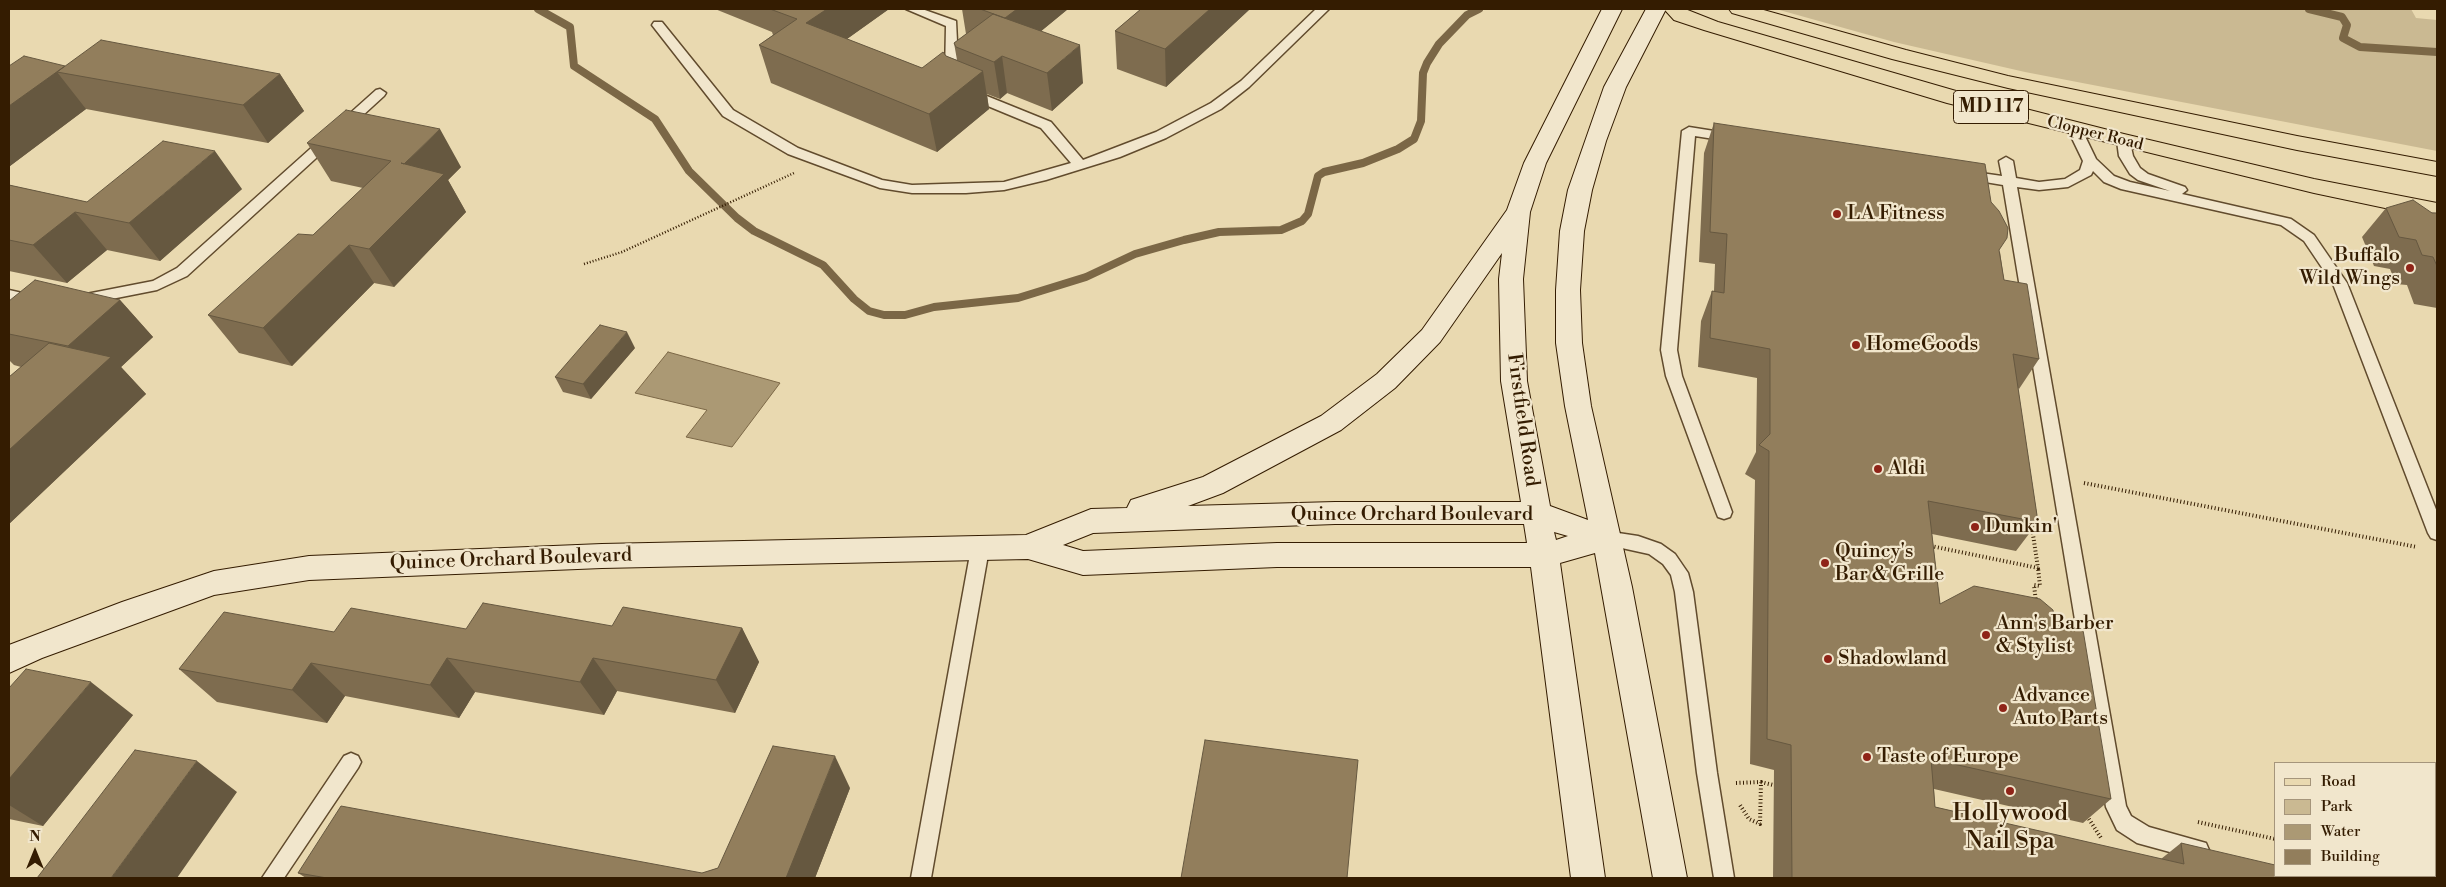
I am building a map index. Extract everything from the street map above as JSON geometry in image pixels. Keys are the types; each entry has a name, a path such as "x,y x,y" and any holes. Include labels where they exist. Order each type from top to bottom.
{"main road":[{"name":"Clopper Road","path":"1674,9 1681,16 1844,66 2075,130 2314,186 2437,211"},
{"name":"Clopper Road","path":"1739,9 1899,55 2008,82 2297,143 2437,169"},
{"path":"2075,130 2152,126 2216,138 2297,143"}],"street":[{"name":"Firstfield Road","path":"1588,878 1544,556 1514,381 1511,278 1518,212 1535,163 1612,9"},
{"path":"1656,9 1615,87 1594,141 1580,190 1572,231 1568,290 1569,342 1578,406 1620,606 1670,878"},
{"path":"1091,521 1179,498 1213,485 1331,423 1386,381 1431,336 1518,212"},
{"name":"Quince Orchard Boulevard","path":"1028,547 1091,521 1335,513 1536,513 1605,538"},
{"name":"Quince Orchard Boulevard","path":"9,660 31,649 133,610 214,584 309,568 602,556 1028,547 1083,563 1277,555 1544,556 1605,538"}],"lane":[{"path":"912,9 955,21 951,75 953,84 958,89 1046,125 1080,165"},
{"path":"658,25 728,113 793,151 811,159 880,184 912,190 1004,186 1115,154 1161,135 1216,106 1245,84 1323,9"},
{"path":"63,301 140,289 171,280 284,182 380,93"},
{"path":"2075,130 2090,161 2109,178 2126,186 2286,222 2300,230 2318,249 2340,283"},
{"path":"1724,512 1674,376 1669,350 1689,131 1748,141"},
{"path":"2124,142 2129,163 2143,177 2184,190 2275,209 2298,219 2317,233 2328,245 2334,255 2340,283 2437,532"},
{"path":"2006,161 2112,791 2119,815 2124,823 2144,836 2219,855"},
{"path":"1955,173 2039,186 2059,186 2086,172 2090,161"},
{"path":"9,296 47,301"},
{"path":"1605,538 1638,543 1655,549 1669,559 1679,572 1684,592 1724,878"},
{"path":"920,878 980,549"},
{"path":"272,878 351,762"}],"path":[{"path":"584,264 622,252 795,173 811,159"},
{"path":"2059,478 2418,547"},
{"path":"1923,544 2038,568 2031,519"},
{"path":"1761,782 1781,786"},
{"path":"2191,820 2274,839"}],"green space":[{"path":"1776,9 2411,9 2416,18 2437,20 2437,151 2025,72 1894,42"}],"water":[{"path":"668,352 780,383 732,447 686,437 707,410 635,393"}],"building":[{"path":"770,9 827,9 806,23 922,68 943,52 946,56 983,71 929,114 759,45 797,19"},
{"path":"980,9 1017,9 1005,18"},
{"path":"1141,9 1210,9 1165,49 1115,31"},
{"path":"993,14 1080,45 1047,73 1002,56 994,62 956,47 954,43"},
{"path":"101,40 280,74 243,105 57,72"},
{"path":"24,56 65,66 9,106 9,66"},
{"path":"346,110 440,129 404,164 444,174 369,249 349,245 263,328 208,315 298,234 313,235 391,161 307,143"},
{"path":"1714,123 1985,164 1991,202 1999,211 2008,228 2007,238 1999,250 2004,280 2027,284 2039,359 2013,354 2038,522 1928,501 1940,604 1974,586 2040,599 2053,610 2055,625 2083,630 2111,799 1931,759 1935,807 2184,864 2181,843 2274,865 2274,877 2312,878 1792,878 1791,745 1767,739 1769,451 1759,445 1770,434 1770,349 1710,338 1712,291 1724,293 1727,234 1710,232"},
{"path":"163,141 215,151 129,223 75,212 33,245 9,240 9,185 87,202"},
{"path":"2413,200 2432,213 2437,213 2437,266 2433,257 2422,255 2416,240 2399,237 2386,208"},
{"path":"35,280 120,300 68,346 9,334 9,301"},
{"path":"600,325 627,332 583,384 555,377"},
{"path":"49,343 111,357 9,450 9,377"},
{"path":"483,603 612,626 623,607 742,628 716,680 593,658 580,682 447,658 430,685 311,663 292,690 179,669 224,612 334,632 351,608 466,629"},
{"path":"26,669 91,682 9,779 9,688"},
{"path":"1205,740 1358,760 1347,878 1181,878"},
{"path":"773,746 835,756 786,878 327,878 298,873 341,806 702,873 718,868"},
{"path":"135,750 197,761 111,878 37,878"}],"waterway":[{"path":"538,9 570,27 574,66 655,119 689,171 737,218 754,231 823,265 854,299 869,311 884,315 905,315 934,307 1018,298 1086,277 1135,254 1184,240 1219,232 1281,230 1302,221 1308,214 1318,176 1324,172 1363,163 1398,149 1414,139 1421,121 1423,73 1427,63 1439,44 1467,15 1479,9"},
{"path":"2309,9 2342,17 2347,25 2343,38 2360,47 2437,52"}],"place":[{"name":"LA Fitness","path":"1837,214"},
{"name":"Buffalo Wild Wings","path":"2410,268"},
{"name":"HomeGoods","path":"1856,345"},
{"name":"Aldi","path":"1878,469"},
{"name":"Dunkin'","path":"1975,527"},
{"name":"Quincy's Bar & Grille","path":"1825,563"},
{"name":"Ann's Barber & Stylist","path":"1986,635"},
{"name":"Shadowland","path":"1828,659"},
{"name":"Advance Auto Parts","path":"2003,708"},
{"name":"Taste of Europe","path":"1867,757"},
{"name":"Hollywood Nail Spa","path":"2010,791"}]}
